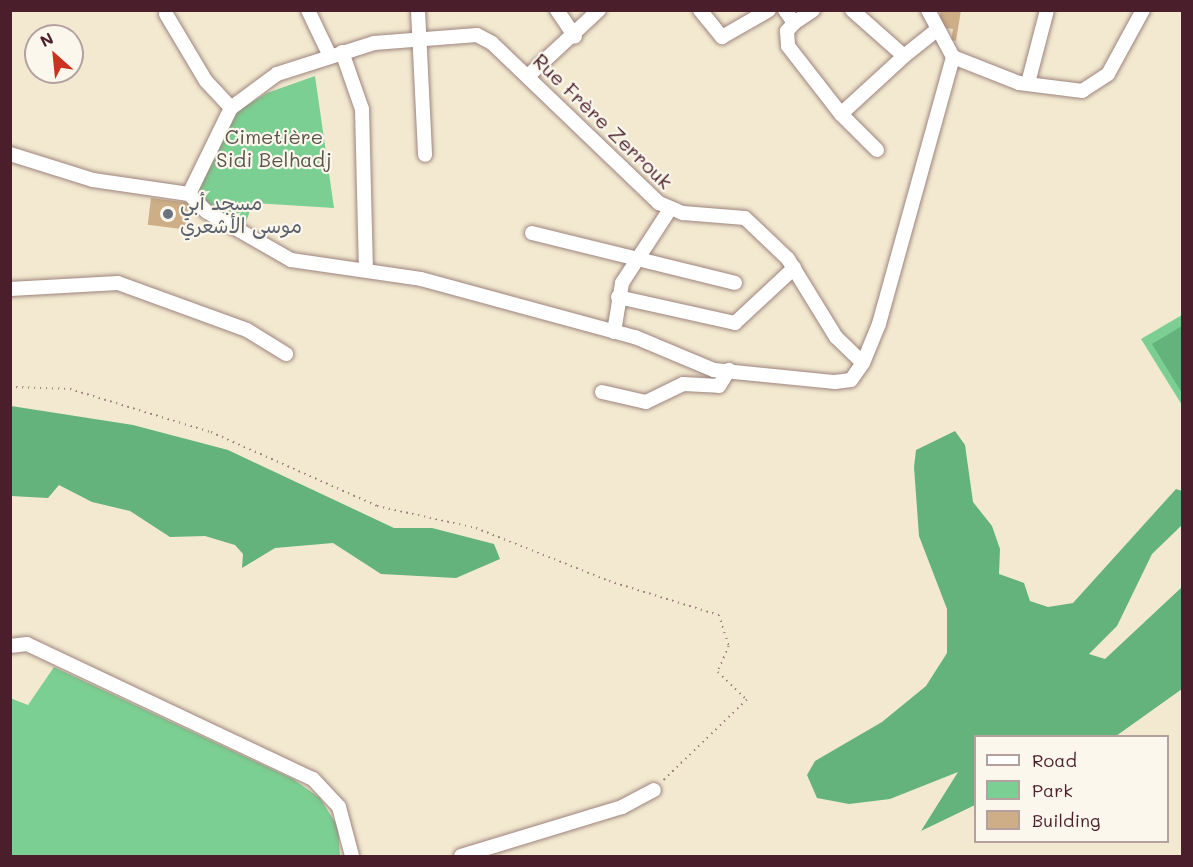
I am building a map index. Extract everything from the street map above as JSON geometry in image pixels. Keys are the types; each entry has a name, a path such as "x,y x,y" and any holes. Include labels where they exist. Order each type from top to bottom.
{"street":[{"path":"308,10 336,53 362,110 366,269"},
{"path":"418,10 425,155"},
{"path":"557,10 575,37"},
{"path":"528,76 575,37 599,10"},
{"path":"700,10 722,37 769,10"},
{"path":"785,10 794,23"},
{"path":"813,10 786,31 788,46 841,114 877,150"},
{"path":"852,10 904,56"},
{"path":"928,10 953,57 1028,83 1082,91 1092,87 1108,74 1143,10"},
{"path":"1028,83 1047,10"},
{"path":"166,14 206,81 231,108"},
{"path":"841,114 904,56 938,29"},
{"name":"Rue Frère Zerrouk","path":"189,194 231,108 277,74 336,53 420,36 477,35 528,76 670,209 745,218 794,268 836,337 863,363"},
{"path":"10,154 93,180 189,194 207,212 291,260 366,269 614,332 729,370 835,382 851,380 863,363 879,324 953,57"},
{"path":"614,332 618,297 637,259 670,209"},
{"path":"532,232 735,283"},
{"path":"618,297 740,322 794,268"},
{"path":"10,289 118,282 248,330 286,354"},
{"path":"602,392 646,402 683,384 719,387 729,370"},
{"path":"10,646 27,644 312,779 339,807 352,856"},
{"path":"461,856 622,807 654,790"}],"path":[{"path":"10,387 70,389 211,432 377,506 476,528 609,581 719,615 729,646 718,672 747,699 654,790"}],"green space":[{"name":"Cimetière Sidi Belhadj","path":"315,76 334,208 253,203 243,230 194,203 230,116 267,93"},
{"path":"1182,315 1182,405 1141,339"},
{"path":"1182,326 1182,393 1152,344"},
{"path":"11,406 133,425 228,450 394,528 432,528 494,544 500,559 456,578 381,574 333,543 275,548 242,568 243,554 235,545 205,536 170,537 130,511 92,502 59,485 48,498 11,496"},
{"path":"955,431 965,445 973,502 992,526 1000,549 999,574 1024,583 1030,601 1048,607 1073,603 1176,489 1182,491 1182,525 1152,554 1117,626 1089,654 1105,659 1182,587 1182,689 1117,735 974,735 974,805 921,831 958,772 890,799 849,804 817,798 807,775 815,761 882,722 926,686 947,653 947,609 919,536 914,467 916,450"},
{"path":"54,667 293,779 320,798 338,827 340,856 11,856 10,698 28,705"}],"building":[{"path":"941,10 961,10 956,41 951,40 953,29 938,27"},
{"name":"مسجد أبي موسى الأشعري","path":"151,198 189,203 185,229 148,225"}],"place":[{"name":"مسجد أبي موسى الأشعري","path":"168,214"}]}
